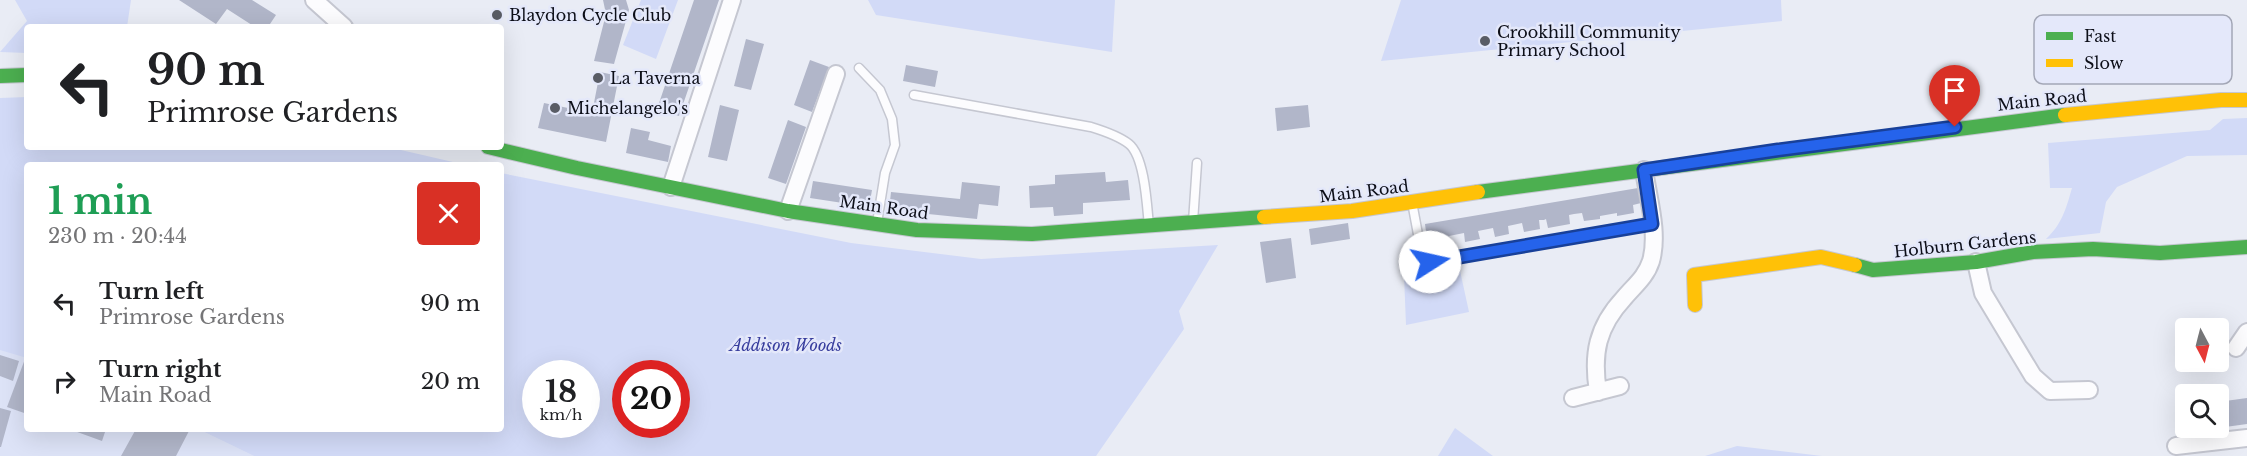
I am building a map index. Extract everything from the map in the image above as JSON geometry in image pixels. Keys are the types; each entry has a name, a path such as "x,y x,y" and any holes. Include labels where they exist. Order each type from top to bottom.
{"main road":[{"path":"0,76 24,75"},
{"name":"Main Road","path":"501,150 788,211 916,230 1032,234 1352,211 1547,181 2021,119 2158,105 2247,100"},
{"name":"Holburn Gardens","path":"1695,305 1694,275 1821,257 1873,270 1976,262 2033,252 2093,249 2160,253 2247,247"}],"street":[{"path":"314,0 341,24"},
{"path":"671,187 732,0"},
{"path":"788,211 836,74"},
{"path":"1598,392 1595,352 1601,334 1613,310 1642,279 1650,261 1654,242 1644,170"},
{"path":"1976,262 1983,293 2033,376 2050,391 2089,390"},
{"path":"2236,348 2247,332"},
{"path":"1573,398 1620,386"},
{"path":"2176,446 2247,438"}],"lane":[{"path":"859,68 880,90 892,119 895,145 885,173 877,224"},
{"path":"914,95 1091,127 1110,134 1131,146 1142,170 1149,226"},
{"path":"1193,223 1197,163"},
{"path":"1412,202 1422,256 1430,262 1652,224"}],"shaded area":[{"path":"0,347 24,355 24,432 204,432 254,456 0,456"}],"green space":[{"path":"15,0 131,0 127,24 24,24 27,21"},
{"path":"641,0 678,0 656,59 623,45"},
{"path":"868,0 1115,0 1112,52 876,15"},
{"name":"Crookhill Community Primary School","path":"1401,0 1781,0 1782,21 1381,61"},
{"path":"24,24 24,53 0,52"},
{"path":"24,97 24,150 401,150 453,162 24,162 24,357 0,350 0,98"},
{"path":"2247,118 2247,155 2187,156 2117,187 2106,202 2100,233 2046,239 2060,222 2072,188 2050,188 2048,143 2210,130 2223,119"},
{"name":"Addison Woods","path":"504,174 851,243 981,259 1218,245 1179,311 1184,329 1096,456 254,456 204,432 504,432"},
{"path":"1459,266 1469,312 1406,325 1404,275"},
{"path":"1455,428 1493,456 1438,456"},
{"path":"1737,446 1822,456 1705,456"}],"building":[{"path":"179,0 252,0 276,15 270,24 250,24 227,9 216,24"},
{"path":"603,0 626,0 629,10 614,64 594,61 606,14"},
{"path":"694,0 719,0 679,116 657,109"},
{"path":"746,39 764,44 751,90 734,86"},
{"path":"810,60 829,67 812,112 794,105"},
{"path":"906,65 938,71 935,87 903,81"},
{"name":"Michelangelo's","path":"600,72 619,76 606,142 538,128 544,103 592,113"},
{"path":"720,105 739,110 727,161 708,157"},
{"path":"1308,105 1310,127 1277,131 1275,108"},
{"path":"788,120 806,127 786,184 768,178"},
{"path":"631,128 650,132 648,140 671,146 668,162 626,153"},
{"path":"1105,172 1106,182 1128,180 1130,200 1083,203 1083,214 1054,216 1053,207 1030,208 1029,186 1055,184 1055,175"},
{"path":"813,181 872,190 869,207 810,198"},
{"path":"962,182 1000,186 998,206 979,204 977,219 889,210 891,192 960,199"},
{"path":"1638,188 1641,203 1633,205 1634,213 1617,216 1617,213 1600,216 1600,219 1584,221 1582,213 1574,214 1569,215 1570,224 1548,228 1546,219 1539,220 1540,229 1524,232 1522,223 1508,226 1509,234 1495,237 1493,228 1478,231 1480,239 1465,242 1464,233 1449,236 1451,244 1436,247 1435,238 1427,239 1425,224"},
{"path":"1348,223 1350,239 1311,245 1309,229"},
{"path":"1291,238 1296,278 1266,283 1260,242"},
{"path":"0,355 19,361 13,381 0,376"},
{"path":"24,362 24,413 7,407"},
{"path":"2247,398 2247,424 2229,426 2229,400"},
{"path":"0,408 11,411 1,447 0,447"},
{"path":"77,432 105,432 102,441"},
{"path":"134,432 188,432 176,456 121,456"}],"traffic: fast":[{"path":"0,76 24,75"},
{"path":"1478,192 2065,115"},
{"path":"501,150 788,211 917,230 1032,234 1264,217"},
{"path":"1855,265 1873,270 1976,262 2033,252 2093,249 2160,253 2247,247"}],"traffic: slow":[{"path":"2065,115 2221,100 2247,100"},
{"path":"1264,217 1352,211 1478,192"},
{"path":"1695,305 1694,275 1821,257 1855,265"}],"place":[{"name":"Blaydon Cycle Club","path":"497,15"},
{"name":"Crookhill Community Primary School","path":"1485,41"},
{"name":"La Taverna","path":"598,78"},
{"name":"Michelangelo's","path":"555,108"}],"route":[{"path":"1430,262 1652,224 1644,170 1955,127"}]}
